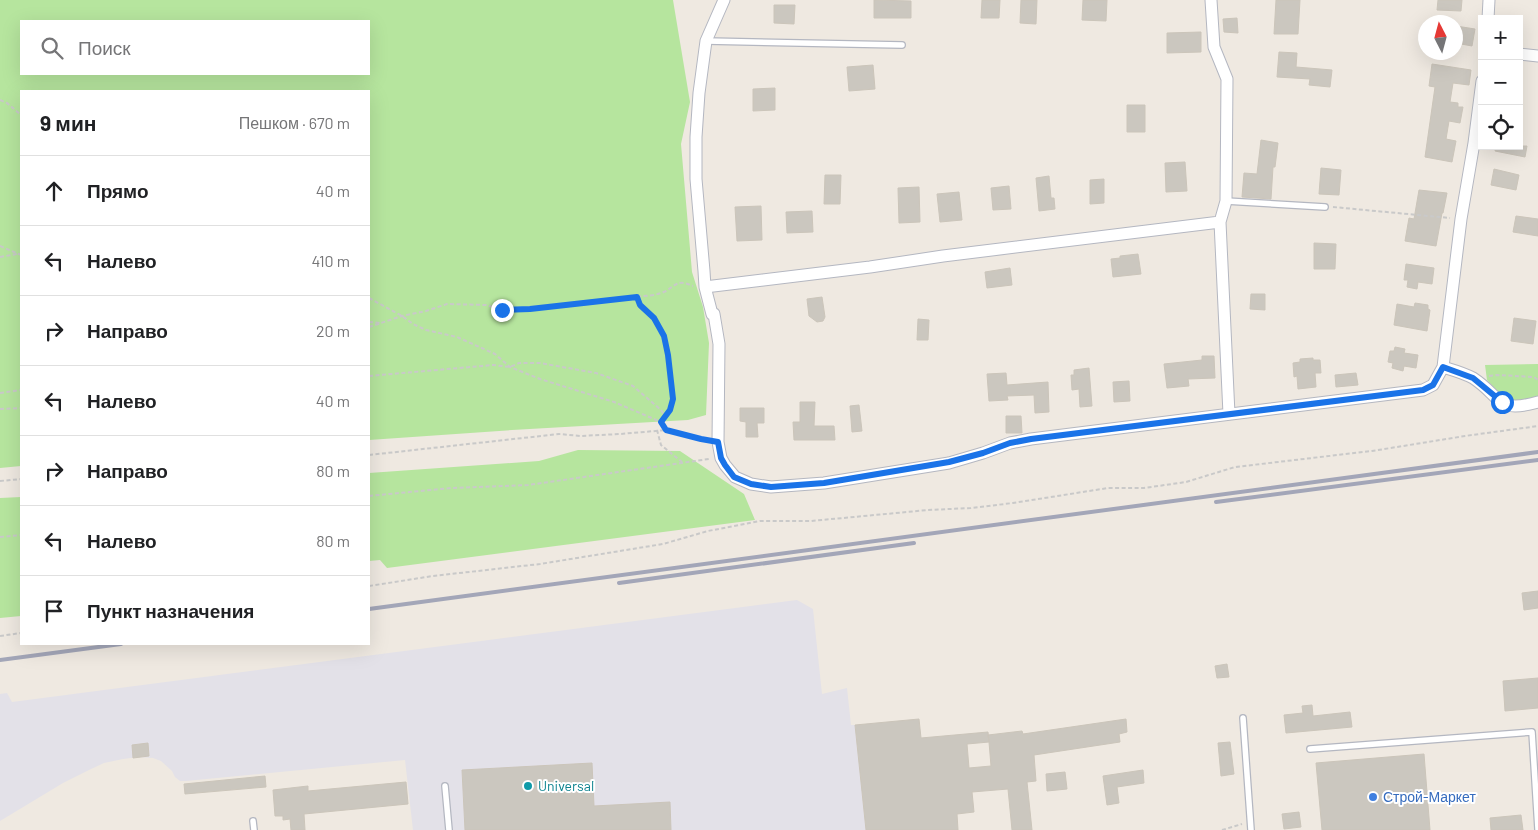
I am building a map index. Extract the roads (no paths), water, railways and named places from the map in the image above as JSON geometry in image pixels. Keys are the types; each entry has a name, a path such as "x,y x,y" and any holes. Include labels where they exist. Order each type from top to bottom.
{"street":[{"path":"724,0 706,41 699,92 696,137 696,179 705,286 712,314 714,314 719,344 718,442 721,458 734,477 751,484 771,487 824,483 949,462 983,453 1010,443 1031,439 1423,390 1433,385 1443,367 1461,220 1479,105"},
{"path":"1211,0 1214,47 1227,79 1226,201 1220,222 1229,414"},
{"path":"1488,15 1489,0"},
{"path":"1523,54 1538,56"},
{"path":"705,286 833,272 943,256 1220,222"},
{"path":"1443,367 1473,378 1508,406 1523,406 1538,402"}],"lane":[{"path":"706,41 902,45"},
{"path":"1226,201 1325,207"},
{"path":"1243,718 1251,830"},
{"path":"1310,750 1532,732 1538,829"},
{"path":"445,786 449,830"},
{"path":"253,821 254,830"}],"railway":[{"path":"370,609 1538,452"},
{"path":"1216,502 1538,460"},
{"path":"619,583 914,543"},
{"path":"0,660 113,645"}],"place":[{"name":"Universal","path":"528,786"},
{"name":"Строй-Маркет","path":"1373,797"}]}
